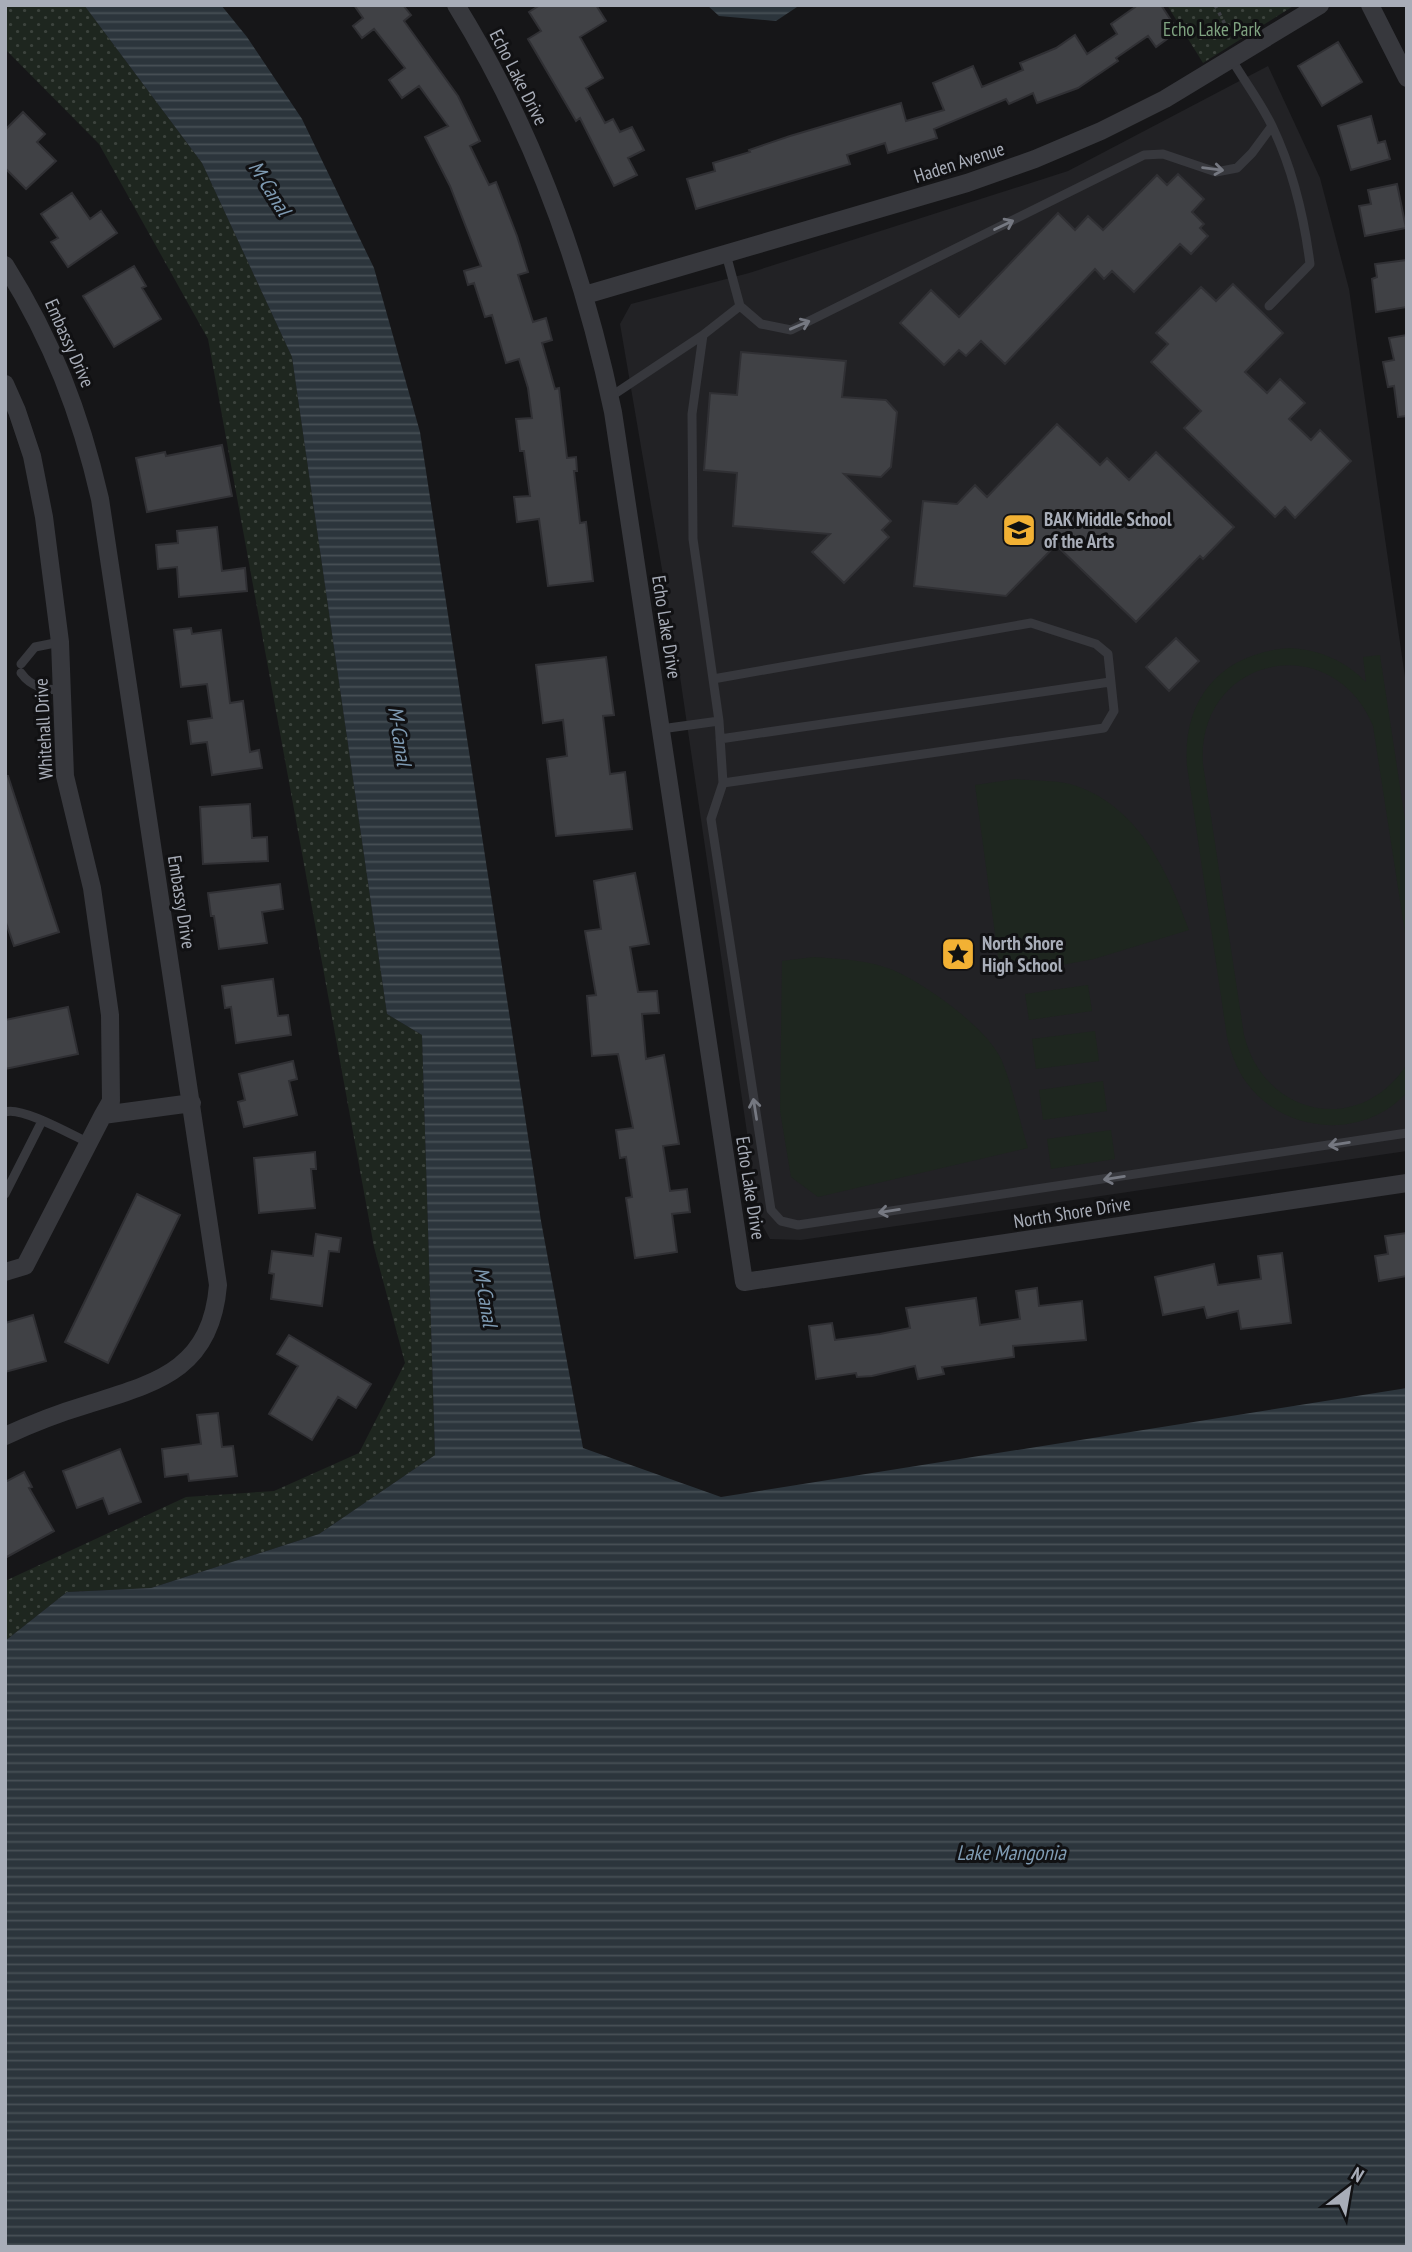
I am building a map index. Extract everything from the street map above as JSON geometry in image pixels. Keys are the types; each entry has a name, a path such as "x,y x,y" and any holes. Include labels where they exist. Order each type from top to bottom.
{"street":[{"name":"Echo Lake Drive","path":"456,5 507,95 537,159 585,295 610,397 744,1282"},
{"name":"Haden Avenue","path":"585,295 967,183 1035,159 1101,131 1165,99 1320,5"},
{"path":"1370,5 1407,78"},
{"name":"Embassy Drive","path":"5,265 28,301 52,348 72,397 88,447 100,499 217,1272 214,1312 205,1336 184,1363 163,1378 5,1436"},
{"name":"Whitehall Drive","path":"5,383 32,456 44,517 60,642 65,776 92,888 110,1016 111,1101 25,1266 5,1272"},
{"path":"103,1115 191,1103"},
{"name":"North Shore Drive","path":"744,1282 1407,1183"}],"lane":[{"path":"1232,60 1272,125 1299,196 1310,264 1269,306"},
{"path":"726,254 740,306 761,324 791,330 1144,155 1163,154 1216,172 1237,168 1252,153 1272,125"},
{"path":"610,397 703,335 740,306"},
{"path":"703,335 692,414 693,539 719,722 723,783 711,819 771,1210 781,1221 798,1225 1407,1133"},
{"path":"713,679 1031,624 1096,644 1108,654 1114,711 1104,728 723,783"},
{"path":"60,642 35,647 21,668 27,681 38,687 62,690"},
{"path":"720,740 1110,682"},
{"path":"661,729 719,722"},
{"path":"5,1112 11,1110 42,1121 89,1143"},
{"path":"5,1194 42,1121"}],"path":[{"path":"1215,5 1229,32"}],"shaded area":[{"name":"BAK Middle School of the Arts","path":"1268,66 1320,178 1349,289 1407,691 1407,1151 801,1240 770,1239 760,1221 678,663 620,324 631,304 749,273 1068,171"}],"green space":[{"path":"5,5 84,5 202,163 292,357 387,1014 422,1035 435,1455 319,1534 151,1588 67,1592 5,1641 5,1581 186,1497 274,1491 359,1453 405,1363 374,1247 208,339 99,144 5,49"},
{"name":"Echo Lake Park","path":"1167,5 1295,5 1203,63"},
{"path":"1290,648 1312,651 1332,658 1350,668 1366,682 1363,657 1380,655 1407,833 1407,946 1373,726 1354,695 1328,675 1299,666 1270,667 1243,678 1221,699 1207,727 1203,764 1244,1035 1255,1063 1271,1084 1292,1099 1316,1108 1340,1109 1365,1102 1388,1087 1407,1064 1407,1092 1389,1108 1369,1118 1347,1124 1324,1125 1302,1121 1281,1112 1262,1099 1246,1082 1232,1055 1227,1037 1187,766 1191,720 1199,700 1211,683 1245,659"},
{"path":"1016,779 1070,784 1094,794 1114,807 1132,823 1160,863 1189,930 1094,959 1013,974 999,964 975,785"},
{"path":"814,957 864,962 893,970 922,985 970,1021 995,1048 1002,1061 1028,1148 818,1197 791,1177 780,1111 782,961"},
{"path":"1088,985 1092,1011 1029,1020 1025,994"},
{"path":"1095,1031 1099,1061 1036,1069 1032,1039"},
{"path":"1103,1081 1107,1111 1043,1120 1039,1090"},
{"path":"1111,1130 1115,1159 1051,1169 1047,1139"}],"water":[{"name":"Lake Mangonia","path":"84,5 221,5 247,37 302,119 374,268 420,432 541,1221 583,1448 721,1497 1407,1388 1407,2247 5,2247 5,1641 67,1592 151,1588 319,1534 435,1455 422,1035 387,1014 292,357 202,163"},
{"path":"707,5 800,5 776,21 719,16"}],"building":[{"path":"354,5 403,5 411,15 404,21 458,96 480,141 470,146 489,185 496,182 517,236 528,272 518,275 533,322 546,318 552,340 542,343 555,389 559,388 567,458 576,457 577,471 574,471 580,523 586,522 593,581 548,586 539,519 517,522 514,497 530,496 524,451 520,451 516,419 532,418 528,388 519,359 506,363 492,315 485,317 474,283 468,285 464,271 481,266 450,186 425,137 448,126 419,86 402,98 389,80 405,68 374,29 362,38 353,26 363,18"},
{"path":"540,5 596,5 606,21 580,37 603,78 586,88 605,123 613,119 620,132 632,127 644,150 628,158 637,175 614,186 580,118 576,121 528,39 541,31 529,12"},
{"path":"1138,5 1161,5 1178,31 1156,47 1148,36 1116,58 1118,61 1078,88 1037,103 1033,93 1009,104 1006,99 934,129 937,138 888,153 885,143 847,155 850,164 696,209 687,179 715,171 713,163 790,136 901,103 906,121 944,110 933,83 973,66 982,87 1023,70 1020,63 1056,48 1075,35 1087,54 1117,34 1111,24"},
{"path":"1338,42 1362,82 1322,106 1298,66"},
{"path":"23,112 45,134 37,142 56,161 26,189 5,168 5,130"},
{"path":"1371,116 1378,143 1385,141 1390,159 1351,170 1338,126"},
{"path":"1178,174 1204,199 1192,212 1204,224 1200,228 1208,236 1191,254 1180,244 1134,292 1112,271 1104,279 1095,269 1005,364 981,341 966,356 959,350 944,365 900,323 931,290 959,317 1058,213 1075,230 1088,216 1103,230 1157,175 1167,185"},
{"path":"1397,184 1406,228 1365,236 1359,206 1371,204 1368,190"},
{"path":"72,193 90,219 101,211 117,233 68,267 51,242 58,238 41,214"},
{"path":"1407,260 1407,307 1376,312 1372,279 1377,277 1375,264"},
{"path":"134,266 146,286 142,288 161,319 114,347 83,296"},
{"path":"1233,284 1283,333 1245,372 1267,393 1280,379 1305,403 1289,419 1311,440 1320,430 1351,461 1295,518 1285,507 1275,517 1184,428 1201,411 1151,362 1168,344 1156,333 1201,287 1216,301"},
{"path":"1407,335 1407,416 1398,417 1394,386 1388,387 1383,362 1394,360 1389,338"},
{"path":"741,352 846,361 842,397 886,400 897,412 891,467 881,477 844,474 891,521 882,530 889,537 844,583 812,552 830,534 733,526 737,473 704,470 710,393 737,395"},
{"path":"1057,424 1100,465 1107,458 1129,480 1156,452 1234,527 1203,559 1200,556 1136,622 1056,545 1006,596 914,586 923,501 957,504 975,485 987,497"},
{"path":"222,445 232,496 147,512 136,458 165,452 166,456"},
{"path":"217,527 222,571 245,568 247,591 179,597 177,567 158,569 156,545 178,543 177,531"},
{"path":"191,628 192,634 221,630 230,703 243,701 250,752 259,750 262,768 212,775 207,742 191,744 188,721 212,718 207,684 181,687 174,630"},
{"path":"1176,638 1199,661 1169,691 1146,667"},
{"path":"606,657 614,715 603,716 610,774 625,772 632,829 556,836 547,759 567,756 563,720 543,723 536,665"},
{"path":"5,776 8,776 59,932 14,946 5,920"},
{"path":"250,804 252,838 267,837 268,861 203,864 200,807"},
{"path":"635,873 649,944 630,947 638,992 657,991 659,1013 642,1014 646,1059 664,1055 679,1144 663,1146 670,1191 687,1189 690,1212 672,1214 677,1252 635,1258 626,1198 632,1197 626,1157 620,1158 616,1130 633,1128 618,1054 592,1056 587,996 596,995 585,931 601,929 594,881"},
{"path":"280,884 283,909 262,912 267,943 219,949 208,893"},
{"path":"273,979 278,1016 288,1015 291,1035 236,1043 231,1007 225,1008 222,986"},
{"path":"68,1007 78,1054 5,1069 5,1020"},
{"path":"293,1061 297,1079 289,1081 297,1115 244,1127 238,1102 245,1100 239,1074"},
{"path":"315,1152 316,1169 311,1169 315,1208 259,1213 254,1158"},
{"path":"137,1194 180,1215 108,1363 65,1342"},
{"path":"1407,1233 1407,1276 1379,1281 1375,1256 1388,1254 1385,1236"},
{"path":"316,1234 341,1238 339,1252 329,1251 322,1306 271,1299 274,1274 269,1273 272,1251 313,1256"},
{"path":"1282,1253 1291,1323 1241,1329 1238,1311 1207,1318 1204,1307 1163,1315 1155,1277 1214,1264 1218,1285 1261,1279 1258,1256"},
{"path":"1037,1288 1039,1306 1082,1301 1086,1340 1013,1346 1014,1357 942,1367 944,1374 918,1379 915,1366 872,1376 857,1377 856,1373 816,1379 809,1326 832,1323 835,1340 880,1334 910,1328 906,1308 976,1298 980,1325 1020,1319 1016,1291"},
{"path":"33,1315 46,1361 5,1372 5,1323"},
{"path":"289,1335 371,1384 356,1408 338,1397 312,1440 269,1414 298,1366 277,1354"},
{"path":"218,1413 222,1447 233,1446 237,1476 189,1481 188,1474 165,1477 162,1449 201,1444 197,1415"},
{"path":"120,1449 141,1502 109,1514 103,1498 77,1508 63,1471"},
{"path":"24,1472 32,1487 29,1488 54,1531 5,1558 5,1482"}],"place":[{"name":"BAK Middle School of the Arts","path":"1019,530"},
{"name":"North Shore High School","path":"958,954"}],"water label":[{"name":"M-Canal","path":"270,188"},
{"name":"M-Canal","path":"400,736"},
{"name":"M-Canal","path":"486,1297"}]}
